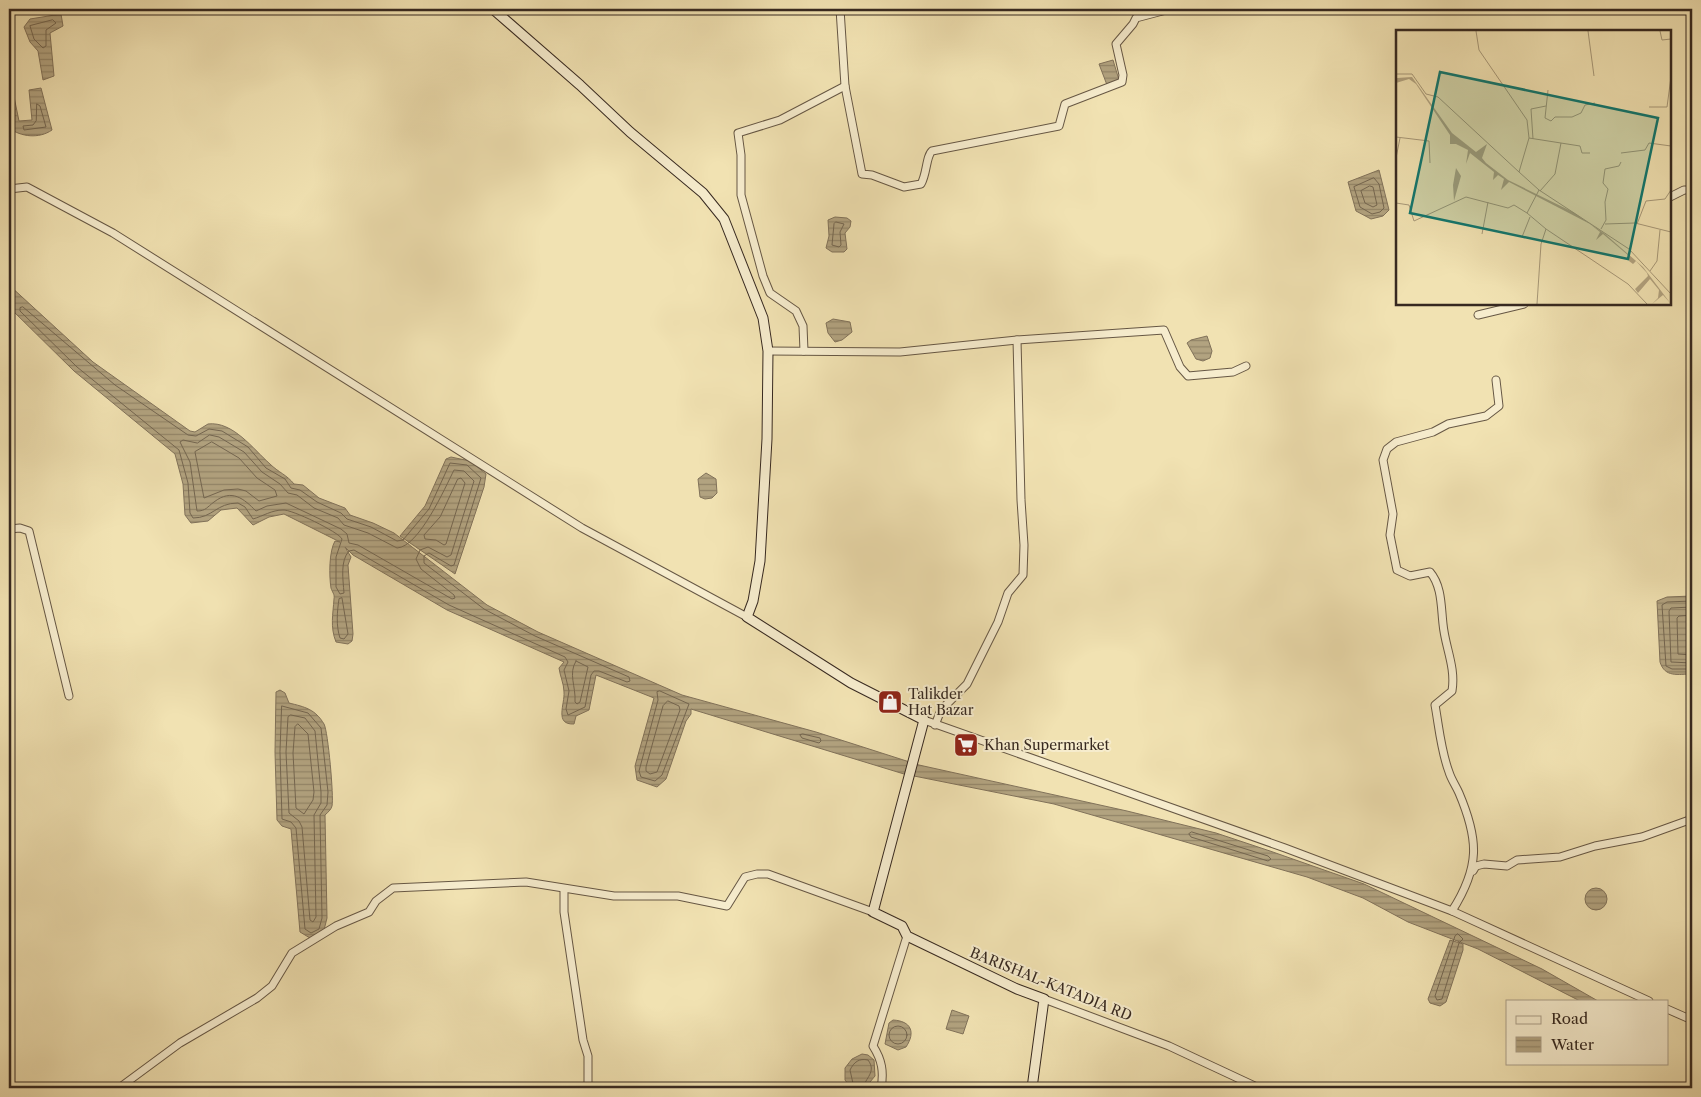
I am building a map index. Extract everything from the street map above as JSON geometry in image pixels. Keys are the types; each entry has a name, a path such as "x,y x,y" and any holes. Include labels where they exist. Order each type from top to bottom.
{"main road":[{"path":"493,9 580,85 630,132 703,194 724,219 763,318 768,351 767,439 760,561 753,601 746,618 851,683 924,720 873,912"},
{"name":"BARISHAL-KATADIA RD","path":"873,912 902,926 907,936 1017,989 1044,999"},
{"path":"1032,1088 1044,999"}],"street":[{"path":"840,9 845,86 862,174 872,175 904,187 921,184 926,176 929,154 932,151 1059,126 1065,104 1122,82 1123,75 1116,44 1119,38 1134,24 1138,16 1170,9"},
{"path":"804,351 803,326 796,310 770,293 763,276 741,195 741,155 738,133 780,120 845,86"},
{"path":"9,189 27,186 113,233 582,528 746,618"},
{"path":"1671,196 1684,190 1692,190"},
{"path":"1478,315 1520,305"},
{"path":"768,351 900,352 1017,340 1164,330 1180,367 1188,376 1233,372 1246,366"},
{"path":"935,725 941,710 967,684 998,622 1008,593 1023,575 1024,545 1017,340"},
{"path":"1472,874 1473,840 1470,825 1446,762 1435,705 1452,691 1453,685 1451,659 1443,625 1443,606 1430,572 1410,576 1397,570 1390,535 1393,514 1383,460 1387,449 1396,442 1433,432 1448,424 1486,416 1499,406 1496,380"},
{"path":"9,528 29,530 69,696"},
{"path":"924,720 1285,848 1452,911 1647,1000"},
{"path":"1452,911 1479,865 1508,866 1517,860 1560,857 1595,846 1642,837 1692,819"},
{"path":"119,1088 180,1043 257,998 272,986 292,953 336,926 369,912 376,901 392,888 526,882 614,896 678,896 727,906 745,877 768,874 873,912"},
{"path":"564,889 564,912 583,1040 588,1056 588,1088"},
{"path":"880,1088 883,1077 881,1058 873,1046 907,936"},
{"name":"BARISHAL-KATADIA RD","path":"1044,999 1169,1046 1259,1088"},
{"path":"1668,1009 1692,1020"}],"water":[{"path":"61,14 63,26 50,33 54,76 43,80 38,51 30,42 24,27 30,19"},
{"path":"1113,60 1119,80 1107,85 1099,64"},
{"path":"41,88 52,130 41,135 30,136 9,128 9,92 13,92 19,121 32,120 29,90"},
{"path":"1379,170 1389,210 1383,216 1371,219 1356,211 1348,182"},
{"path":"835,217 847,218 851,221 850,227 845,233 847,249 844,252 832,252 826,248 829,236 828,220"},
{"path":"9,285 93,362 190,431 195,432 208,424 217,424 234,431 294,484 303,485 319,498 345,508 350,515 394,533 487,605 538,632 682,695 816,732 919,765 1127,811 1216,833 1270,851 1364,884 1542,969 1596,1000 1578,1000 1478,949 1408,922 1363,898 1307,877 1054,804 904,774 691,709 691,714 686,721 666,779 657,787 637,780 635,766 654,698 596,675 589,710 576,716 574,724 568,723 562,717 564,689 559,668 564,662 447,610 353,555 345,547 351,557 348,565 353,634 352,641 348,644 336,642 332,626 334,594 330,583 330,564 333,545 335,541 340,542 284,514 269,517 253,525 237,508 221,510 208,521 191,523 185,515 183,484 175,454 74,371 9,307"},
{"path":"833,319 850,322 852,332 842,340 835,342 828,333 826,323"},
{"path":"1207,336 1212,351 1210,358 1203,361 1196,359 1187,343 1191,340"},
{"path":"451,457 470,461 486,474 484,487 455,574 400,536 425,506 446,459"},
{"path":"706,473 716,479 717,493 712,498 705,499 700,497 698,479"},
{"path":"1692,596 1692,674 1669,673 1665,671 1660,662 1657,601 1667,597"},
{"path":"280,690 285,693 289,703 309,709 321,719 326,729 329,751 332,807 325,815 327,918 323,934 310,938 300,932 291,829 282,826 277,820 276,692"},
{"path":"1592,888 1600,888 1607,895 1607,903 1600,910 1592,910 1585,903 1585,895"},
{"path":"1450,940 1463,944 1463,950 1446,1002 1440,1006 1430,1003 1428,999"},
{"path":"952,1010 969,1016 963,1034 946,1029"},
{"path":"893,1020 908,1025 911,1032 911,1037 906,1047 898,1050 885,1044 889,1023"},
{"path":"862,1054 868,1055 874,1060 875,1076 865,1088 851,1088 845,1080 845,1068 852,1059"}],"place":[{"name":"Talikder Hat Bazar","path":"890,702"},
{"name":"Khan Supermarket","path":"966,745"}]}
